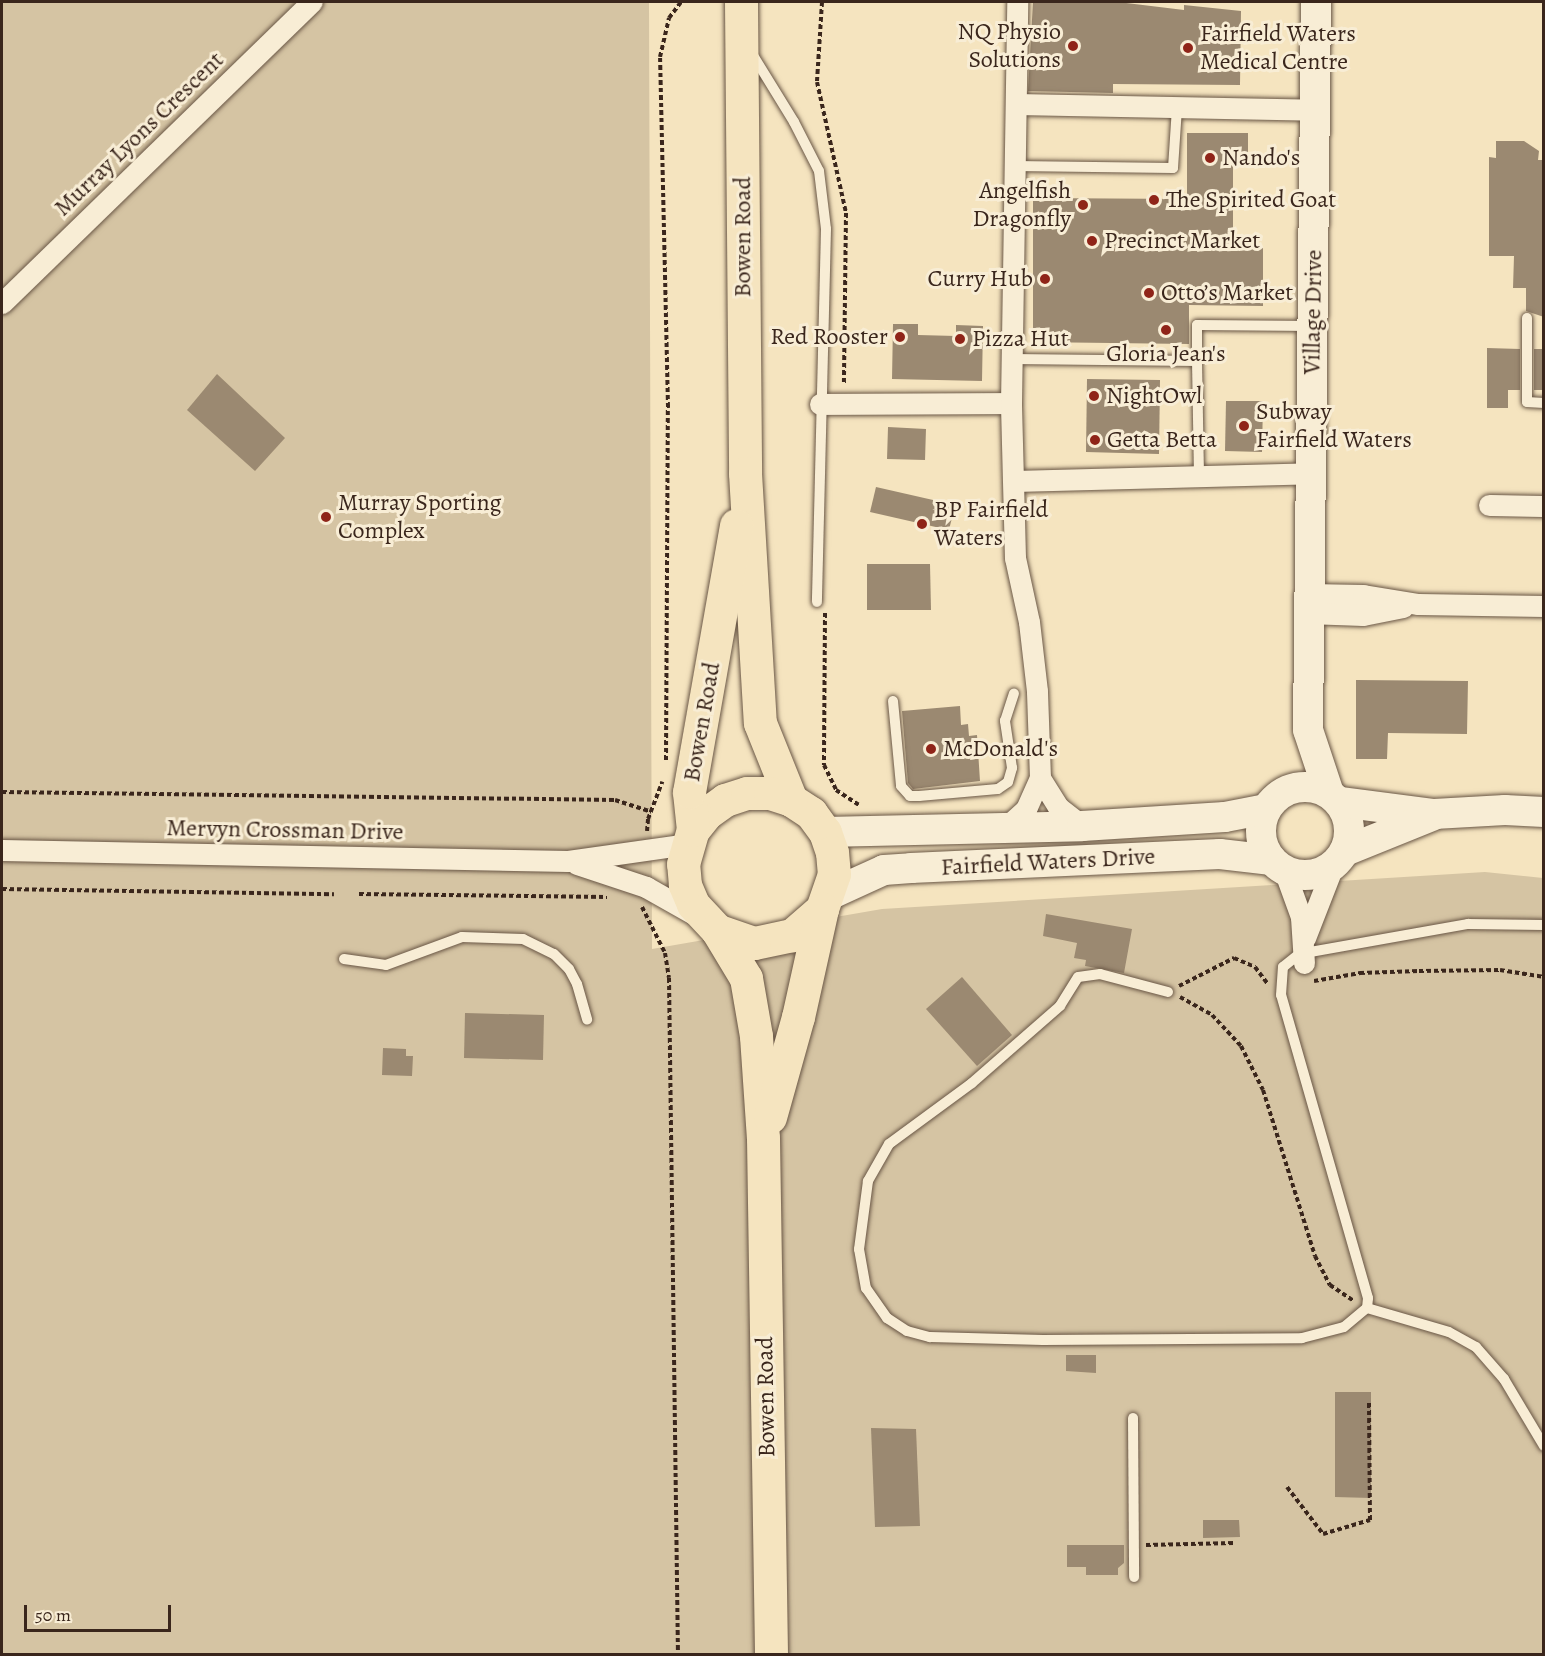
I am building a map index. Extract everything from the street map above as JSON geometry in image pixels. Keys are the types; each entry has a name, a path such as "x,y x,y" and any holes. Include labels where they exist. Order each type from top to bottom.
{"main road":[{"name":"Bowen Road","path":"741,2 745,473 760,723 791,800"},
{"name":"Bowen Road","path":"745,473 689,792 690,837 685,885 746,978 756,1036 763,1138 771,1654"},
{"name":"Bowen Road","path":"690,837 707,813 726,800 747,793 770,793 791,800 811,813 825,832 832,852 825,902 798,1017 763,1138"},
{"path":"711,925 754,943 774,941 809,924 825,902"}],"street":[{"name":"Murray Lyons Crescent","path":"2,303 312,2"},
{"path":"1004,829 1030,803 1040,778 1036,680 1016,558 1011,403 1017,2"},
{"name":"Village Drive","path":"1316,2 1311,473 1307,604 1308,730 1334,798"},
{"path":"1016,104 1315,110"},
{"path":"820,404 1011,403"},
{"path":"1015,481 1311,473"},
{"path":"1489,505 1544,506"},
{"path":"1307,604 1363,615 1418,604 1544,606"},
{"name":"Village Drive","path":"1276,800 1308,730"},
{"path":"1040,778 1058,807 1082,826"},
{"path":"1304,952 1301,917 1278,865 1261,835 1276,800 1308,787 1334,798 1434,814 1505,810 1544,812"},
{"path":"1304,952 1350,826 1334,798"},
{"name":"Fairfield Waters Drive","path":"825,832 1004,829 1225,817 1276,800"},
{"path":"1278,865 1310,875 1434,814"},
{"name":"Mervyn Crossman Drive","path":"2,850 568,861 690,837"},
{"name":"Fairfield Waters Drive","path":"825,902 884,870 1220,854 1278,865"},
{"name":"Mervyn Crossman Drive","path":"568,861 646,887 711,925"}],"lane":[{"path":"742,37 794,122 819,171 826,229 820,404 822,604"},
{"path":"1015,166 1173,168 1177,107"},
{"path":"1527,318 1527,402 1544,403"},
{"path":"1199,477 1197,325 1313,326"},
{"path":"1012,359 1197,361"},
{"path":"893,700 900,782 904,792 915,796 998,789 1008,782 1012,768 1005,721 1014,693"},
{"path":"1367,1308 1363,1272 1281,994 1285,963 1304,952 1468,924 1544,925"},
{"path":"344,959 386,964 462,937 523,939 554,954 568,969 577,984 587,1020"},
{"path":"1168,992 1100,974 1078,977 1060,1006 972,1083 889,1144 868,1181 859,1229 861,1269 872,1299 897,1325 918,1335 1042,1340 1302,1338 1344,1327 1367,1308"},
{"path":"1367,1308 1449,1332 1476,1347 1504,1379 1544,1446"},
{"path":"1133,1418 1134,1577"}],"path":[{"path":"822,2 817,82 846,213 844,404"},
{"path":"822,604 824,765 836,790 862,807"},
{"path":"2,792 615,800 651,812"},
{"path":"2,889 334,894"},
{"path":"359,894 616,897"},
{"path":"632,903 640,910"},
{"path":"1168,992 1234,958 1248,961 1272,990 1281,994 1320,979 1360,973 1500,970 1544,977"},
{"path":"1168,992 1212,1015 1241,1046 1263,1090 1309,1242 1324,1276 1339,1293 1367,1308"},
{"path":"1287,1487 1323,1534 1370,1521 1369,1404"},
{"path":"1133,1545 1234,1543"}],"shaded area":[{"name":"Murray Sporting Complex","path":"2,2 649,2 652,949 882,909 1485,872 1543,878 1543,1654 2,1654"}],"building":[{"path":"1033,2 1118,2 1184,10 1184,5 1241,11 1240,85 1113,84 1113,93 1028,91"},
{"name":"Precinct Market","path":"1187,133 1248,133 1248,161 1233,161 1233,247 1263,247 1263,306 1189,305 1189,344 1033,342 1033,198 1187,199"},
{"path":"1496,141 1524,141 1539,151 1538,160 1544,160 1544,317 1526,311 1526,288 1513,288 1514,256 1489,256 1489,157 1496,158"},
{"path":"893,324 918,324 918,335 956,336 956,325 983,326 982,381 892,379"},
{"path":"1487,348 1520,349 1520,390 1508,390 1508,408 1487,408"},
{"path":"1534,349 1544,349 1544,390 1534,390"},
{"path":"217,374 285,438 255,471 187,410"},
{"path":"1087,379 1160,380 1159,454 1086,452"},
{"name":"Subway Fairfield Waters","path":"1226,401 1263,401 1262,452 1225,451"},
{"path":"888,427 926,429 925,460 887,459"},
{"path":"876,487 955,505 949,530 870,512"},
{"path":"867,564 930,564 931,610 867,610"},
{"path":"1356,680 1468,681 1467,734 1388,733 1387,759 1356,759"},
{"name":"McDonald's","path":"960,706 961,725 968,724 969,736 977,735 980,781 913,789 908,783 902,711"},
{"path":"1046,914 1132,929 1124,973 1085,966 1086,960 1074,958 1077,943 1043,936"},
{"path":"962,977 1012,1035 977,1066 926,1009"},
{"path":"465,1013 544,1015 543,1060 464,1058"},
{"path":"383,1048 406,1049 406,1056 413,1056 412,1076 382,1075"},
{"path":"1066,1355 1096,1355 1096,1373 1066,1371"},
{"path":"1335,1392 1371,1392 1371,1498 1335,1497"},
{"path":"871,1428 916,1429 920,1526 875,1527"},
{"path":"1203,1520 1239,1520 1240,1537 1203,1538"},
{"path":"1067,1545 1124,1545 1124,1563 1118,1568 1118,1575 1086,1575 1086,1567 1067,1567"}],"place":[{"name":"NQ Physio Solutions","path":"1073,46"},
{"name":"Fairfield Waters Medical Centre","path":"1188,48"},
{"name":"Nando's","path":"1210,158"},
{"name":"The Spirited Goat","path":"1154,200"},
{"name":"Angelfish Dragonfly","path":"1083,205"},
{"name":"Precinct Market","path":"1092,241"},
{"name":"Curry Hub","path":"1045,279"},
{"name":"Otto’s Market","path":"1149,293"},
{"name":"Gloria Jean's","path":"1166,330"},
{"name":"Red Rooster","path":"900,337"},
{"name":"Pizza Hut","path":"960,339"},
{"name":"NightOwl","path":"1094,396"},
{"name":"Subway Fairfield Waters","path":"1244,426"},
{"name":"Getta Betta","path":"1095,440"},
{"name":"Murray Sporting Complex","path":"326,517"},
{"name":"BP Fairfield Waters","path":"922,524"},
{"name":"McDonald's","path":"931,749"}]}
